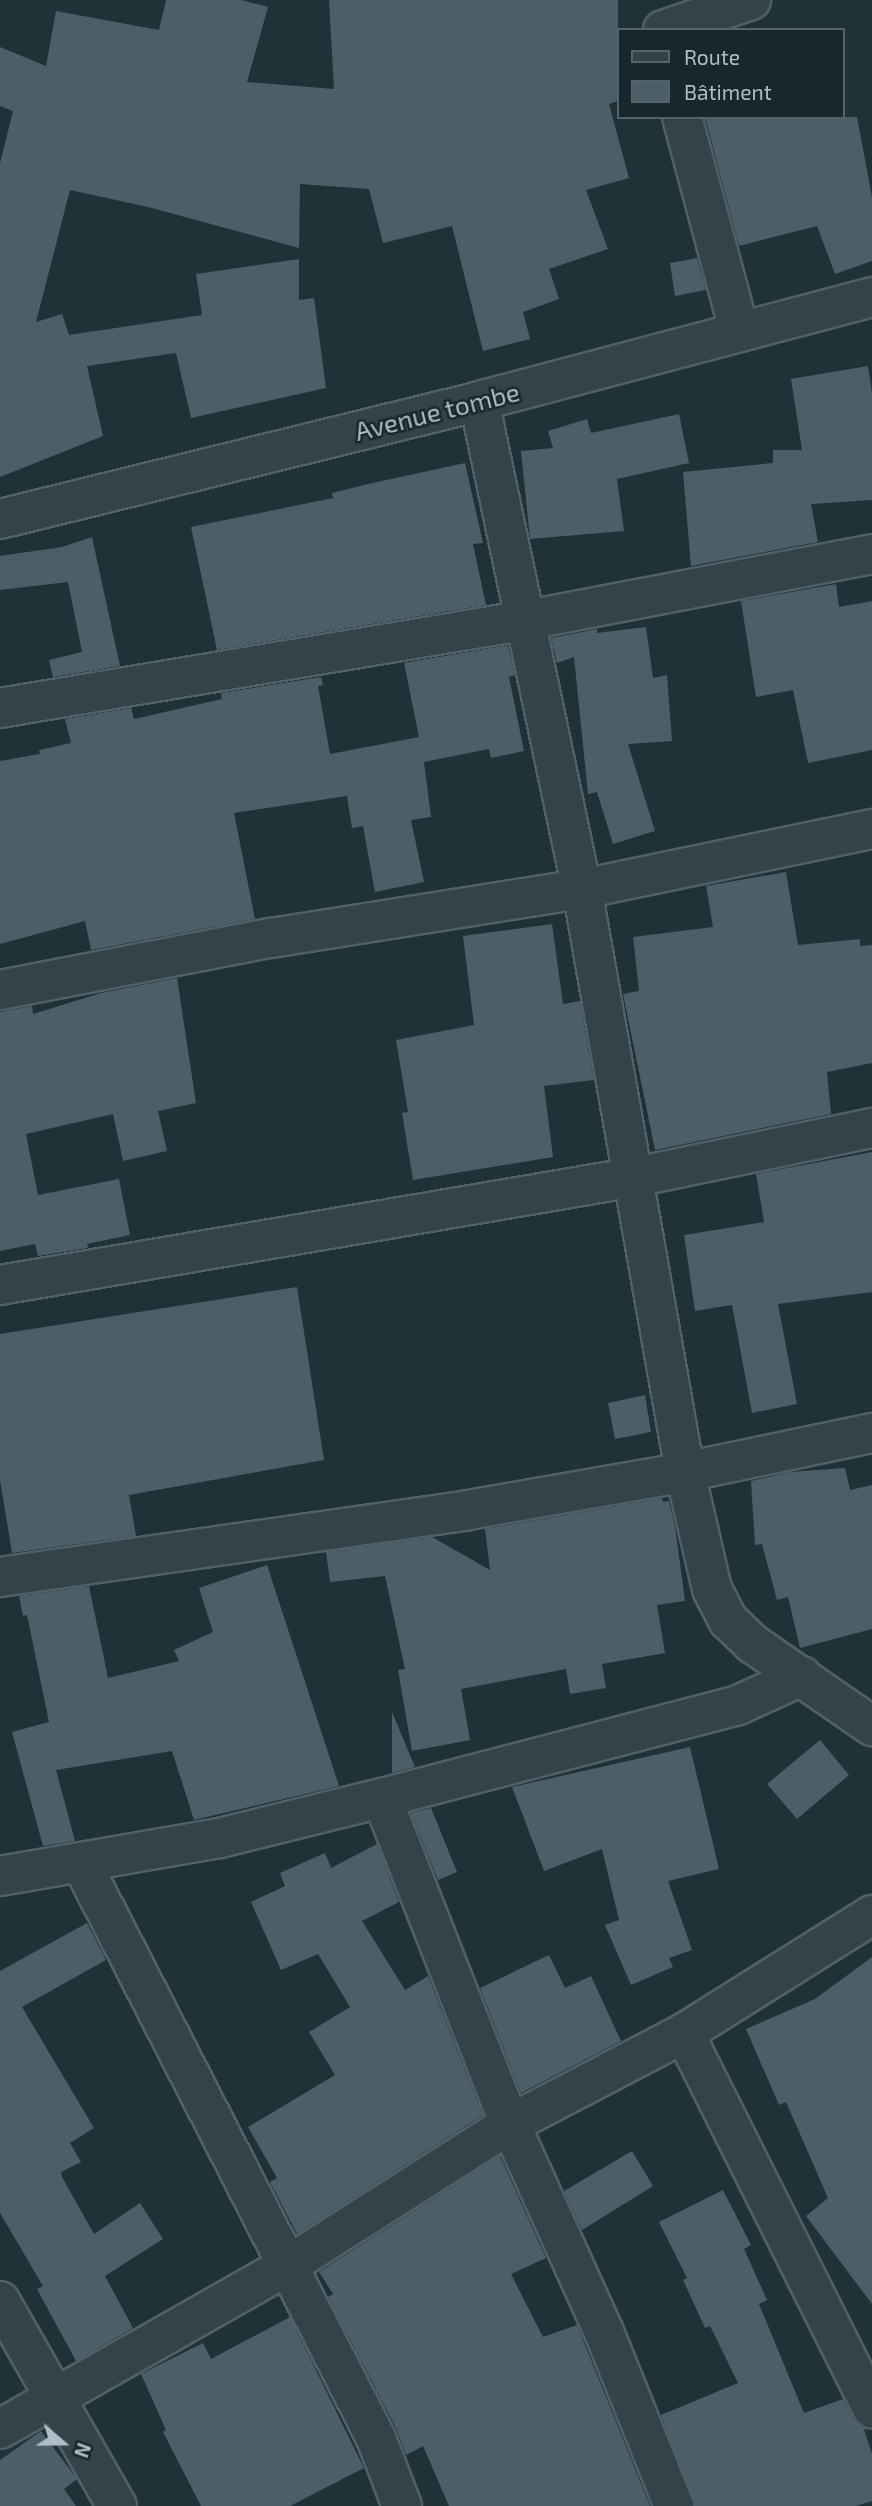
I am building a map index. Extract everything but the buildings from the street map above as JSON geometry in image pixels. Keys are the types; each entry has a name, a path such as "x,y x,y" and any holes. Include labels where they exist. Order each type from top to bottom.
{"street":[{"path":"650,0 657,28"},
{"path":"669,28 751,0"},
{"path":"682,119 739,330"},
{"name":"Avenue tombe","path":"0,519 479,401 739,330 872,297"},
{"path":"479,401 582,890 635,1177 685,1472 712,1589 728,1620 753,1644 872,1726"},
{"path":"0,708 527,620 872,554"},
{"path":"0,990 271,938 582,890 872,829"},
{"path":"0,1285 635,1177 872,1128"},
{"path":"0,1577 468,1510 685,1472 872,1433"},
{"path":"0,1875 82,1864 220,1838 382,1798 737,1705 802,1676"},
{"path":"382,1798 510,2124 604,2332 674,2506"},
{"path":"82,1864 376,2438 402,2506"},
{"path":"0,2429 287,2266 510,2124 684,2033 872,1915"},
{"path":"684,2033 869,2393"},
{"path":"0,2301 117,2506"}]}
